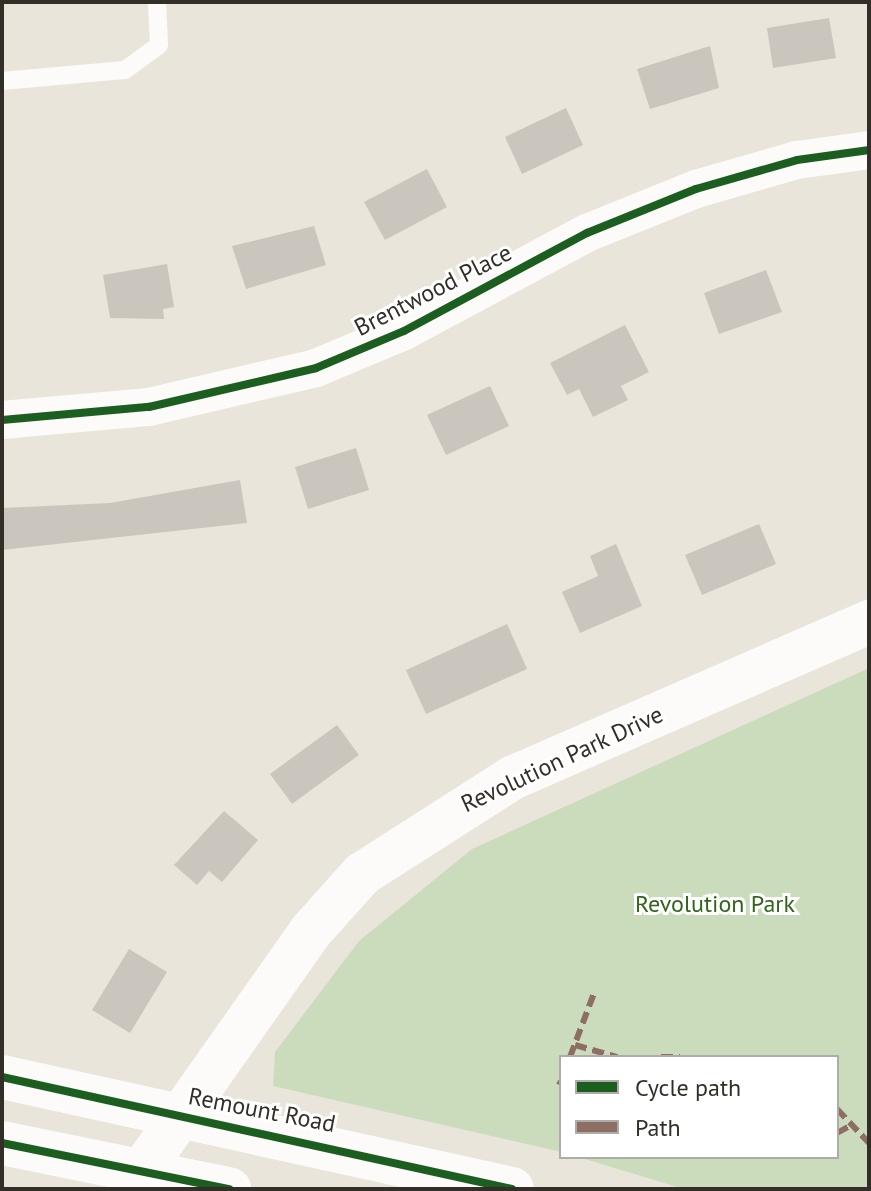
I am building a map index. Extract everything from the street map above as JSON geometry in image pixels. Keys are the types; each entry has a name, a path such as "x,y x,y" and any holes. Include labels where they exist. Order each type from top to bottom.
{"street":[{"name":"Brentwood Place","path":"2,420 149,407 316,368 404,331 587,233 696,189 797,160 869,150"},
{"name":"Revolution Park Drive","path":"136,1180 310,932 362,874 421,831 566,752 869,622"},
{"name":"Remount Road","path":"2,1077 512,1189"},
{"path":"2,1143 136,1180 229,1189"}],"lane":[{"path":"2,81 125,70 159,45 157,2"}],"green space":[{"name":"Revolution Park","path":"869,668 869,1189 684,1189 585,1159 839,1159 839,1055 559,1055 559,1152 273,1086 275,1052 359,941 472,849"}],"building":[{"path":"829,18 836,58 773,68 767,28"},
{"path":"710,46 719,88 650,109 637,69"},
{"path":"566,108 583,145 522,174 505,137"},
{"path":"427,169 447,207 385,240 364,202"},
{"path":"314,226 326,265 246,289 232,246"},
{"path":"167,264 174,307 163,309 164,319 110,318 103,275"},
{"path":"766,270 782,312 719,334 704,293"},
{"path":"625,325 649,372 621,386 628,400 593,417 579,389 567,395 550,363"},
{"path":"490,386 509,426 446,455 427,415"},
{"path":"356,448 369,490 308,509 295,467"},
{"path":"240,480 247,523 2,550 2,508 110,503"},
{"path":"759,524 776,564 702,595 685,555"},
{"path":"616,544 642,606 580,633 562,592 598,576 590,556"},
{"path":"507,624 527,669 426,714 406,670"},
{"path":"337,725 359,755 292,804 270,774"},
{"path":"224,811 258,840 222,882 209,871 197,885 174,865"},
{"path":"129,949 167,972 130,1033 92,1010"}],"marked path":[{"path":"571,1055 594,993"},
{"path":"575,1045 610,1055"},
{"path":"839,1111 869,1143"},
{"path":"839,1132 853,1124"}],"cycle path":[{"path":"2,420 149,407 316,368 404,331 587,233 696,189 797,160 869,150"},
{"path":"2,1077 512,1189"},
{"path":"2,1143 229,1189"}]}
